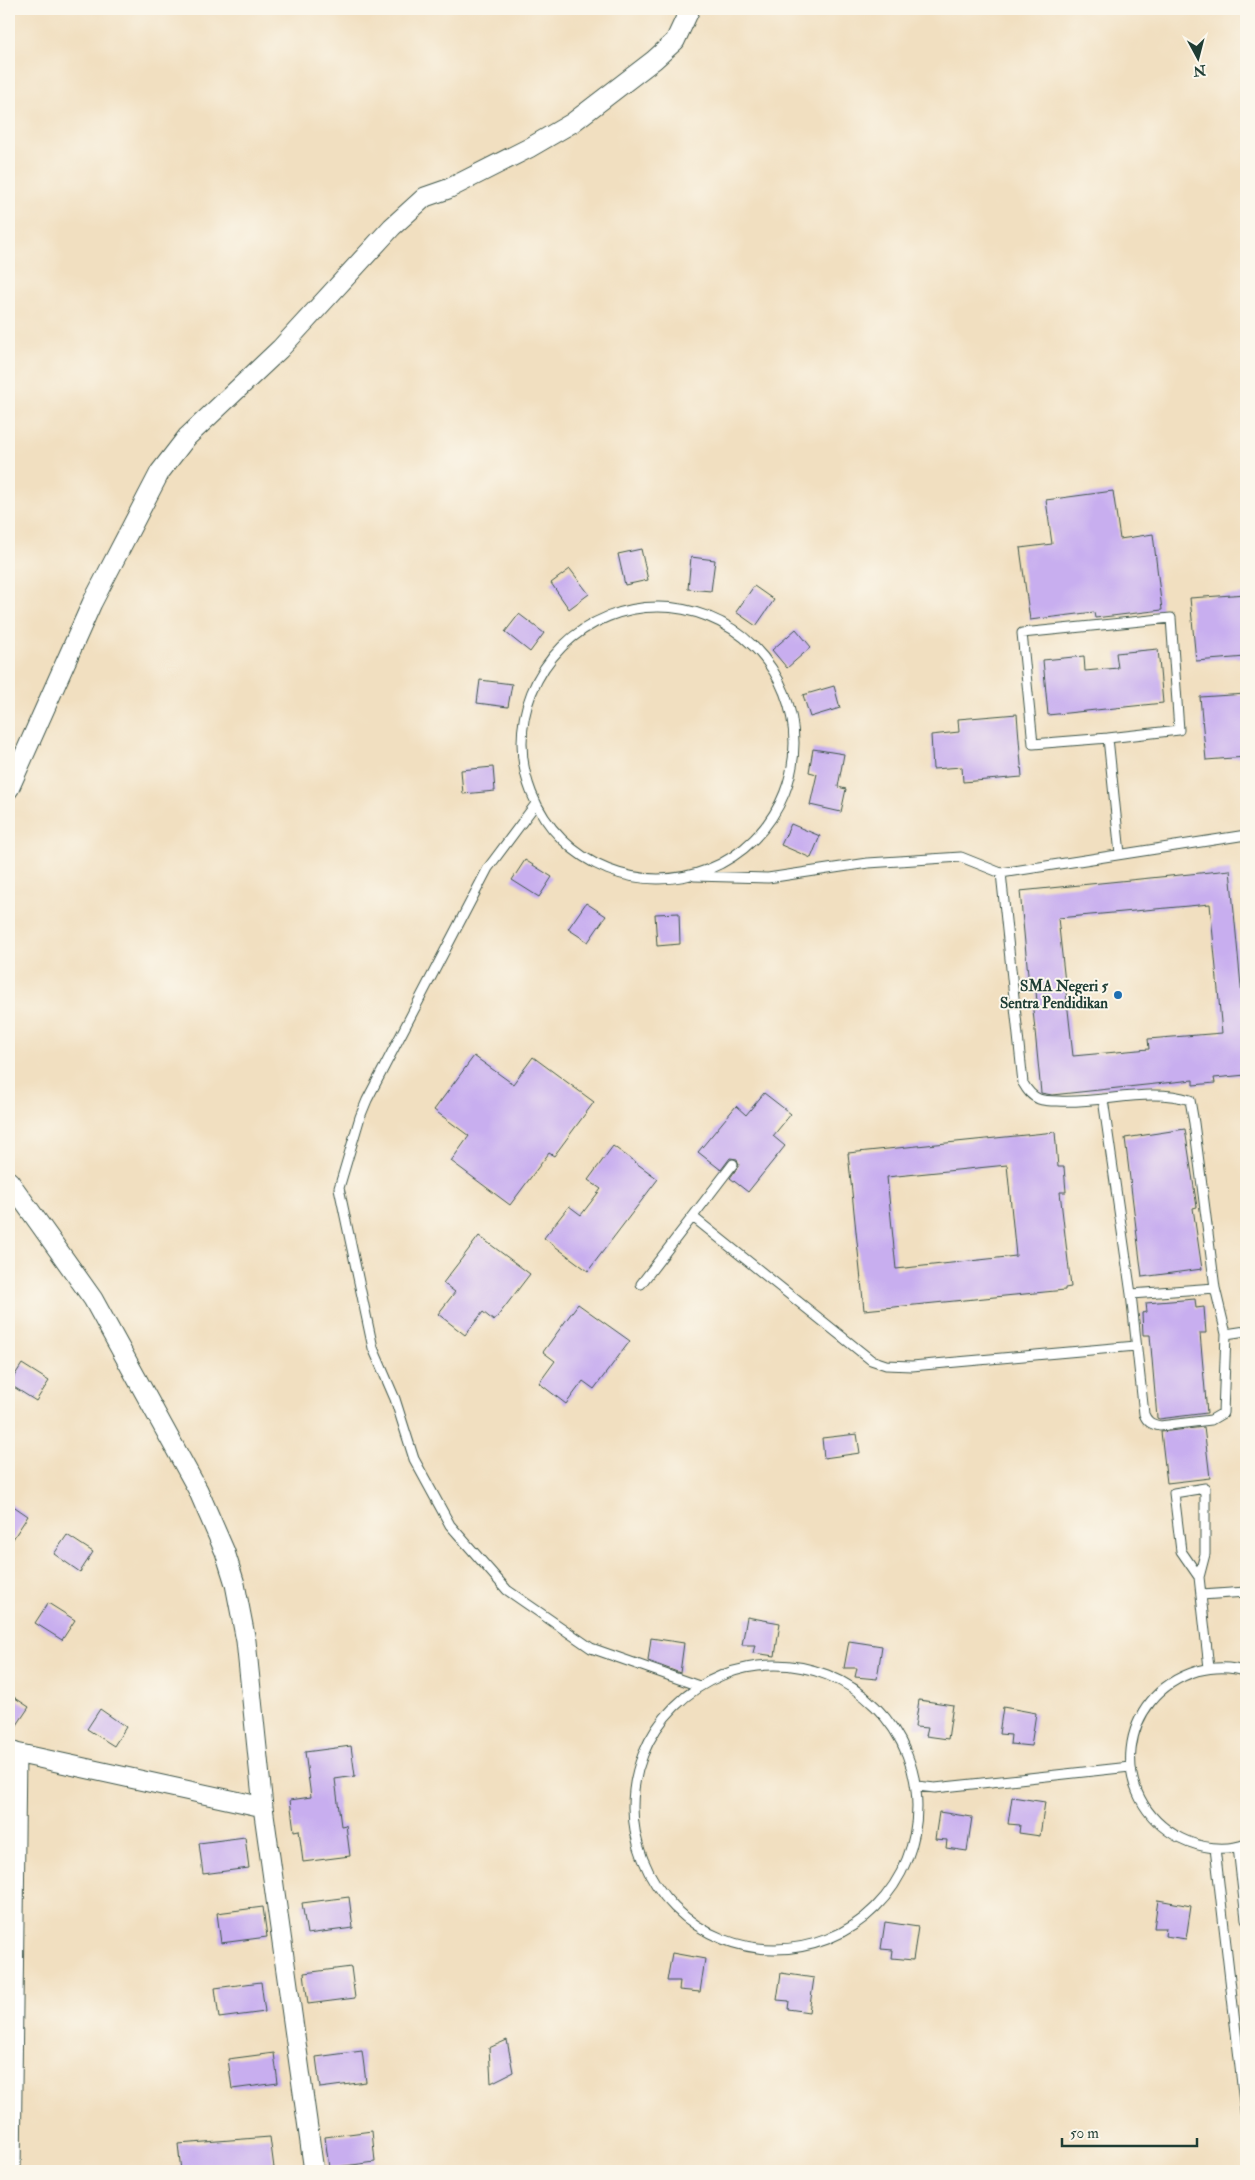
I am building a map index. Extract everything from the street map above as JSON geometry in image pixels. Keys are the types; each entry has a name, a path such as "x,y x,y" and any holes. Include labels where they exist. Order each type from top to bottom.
{"street":[{"path":"9,789 92,603 160,472 188,437 280,349 392,227 425,197 448,189 529,148 572,122 654,60 674,41 690,9"},
{"path":"9,1181 93,1299 198,1490 225,1552 235,1584 246,1641 263,1807 314,2171"},
{"path":"11,2171 12,1751 263,1807"}],"lane":[{"path":"692,876 734,858 768,826 789,786 791,776 796,740 788,695 766,656 732,627 691,610 647,606 603,617 566,641 538,676 523,718 522,762 535,805 562,842 601,868 646,880 692,876 768,878 868,863 960,857 1001,873 1246,835"},
{"path":"1171,618 1179,730 1108,738 1033,744 1022,632 1171,618"},
{"path":"1108,738 1120,854"},
{"path":"535,805 488,868 367,1100 360,1117 339,1188 373,1348 395,1399 414,1459 450,1525 507,1590 591,1648 699,1686"},
{"path":"1001,873 1023,1083 1028,1093 1040,1100 1070,1102 1103,1099 1174,1095 1190,1100 1215,1288 1226,1334 1222,1413 1211,1420 1160,1426 1151,1424 1146,1420 1103,1099"},
{"path":"641,1284 734,1164"},
{"path":"693,1217 871,1360 886,1365 912,1366 1136,1346"},
{"path":"1130,1294 1215,1288"},
{"path":"1226,1334 1246,1331"},
{"path":"1199,1577 1181,1551 1174,1493 1205,1488 1205,1554 1199,1577 1209,1668"},
{"path":"1201,1595 1246,1592"},
{"path":"796,1665 839,1679 876,1705 903,1742 917,1786 918,1822 910,1856 893,1888 869,1915 839,1934 805,1946 769,1949 734,1944 701,1929 672,1907 650,1879 634,1836 632,1791 644,1747 670,1709 699,1686 706,1681 750,1666 796,1665"},
{"path":"1246,1672 1239,1669 1209,1668 1183,1676 1159,1691 1142,1713 1132,1739 1130,1767 1136,1792 1149,1814 1167,1831 1190,1843 1215,1848 1242,1846 1246,1919"},
{"path":"917,1786 935,1788 1130,1767"},
{"path":"1215,1848 1242,2048 1246,2120"}],"building":[{"path":"1113,491 1120,539 1153,534 1162,610 1095,618 1094,612 1030,620 1020,548 1052,544 1046,500"},
{"path":"641,549 648,580 625,585 618,554"},
{"path":"691,557 715,560 711,591 688,589"},
{"path":"570,569 589,594 569,609 551,583"},
{"path":"754,586 774,600 756,626 736,612"},
{"path":"1246,594 1246,657 1196,661 1190,598"},
{"path":"519,614 544,633 530,652 505,632"},
{"path":"796,629 811,647 787,668 772,650"},
{"path":"1158,649 1163,703 1048,715 1043,660 1084,656 1085,671 1118,668 1116,653"},
{"path":"480,680 512,684 508,707 477,703"},
{"path":"834,686 840,708 810,717 803,695"},
{"path":"1246,694 1246,757 1206,760 1200,697"},
{"path":"1017,714 1022,777 963,782 962,767 933,769 931,735 959,732 958,719"},
{"path":"813,749 844,754 838,787 846,789 841,812 810,805 817,774 809,772"},
{"path":"493,767 495,791 463,794 461,770"},
{"path":"791,824 820,836 811,858 781,845"},
{"path":"525,860 552,877 539,897 512,880"},
{"path":"1230,870 1246,1039 1246,1075 1214,1078 1215,1083 1193,1085 1193,1080 1052,1095 1041,1093 1033,1010 1037,1007 1036,987 1029,985 1020,891","holes":["1210,904 1222,1033 1148,1039 1149,1049 1073,1056 1058,918"]},
{"path":"586,903 606,916 588,942 568,929"},
{"path":"679,913 680,944 657,946 655,914"},
{"path":"474,1056 513,1084 533,1057 594,1102 554,1156 549,1153 510,1205 451,1161 469,1136 434,1110"},
{"path":"764,1093 791,1114 773,1136 785,1146 748,1192 730,1178 739,1165 737,1159 730,1158 721,1170 698,1152 736,1106 746,1115"},
{"path":"1185,1129 1197,1207 1193,1208 1202,1269 1142,1277 1125,1138"},
{"path":"1055,1132 1058,1167 1064,1167 1066,1192 1060,1192 1071,1287 1065,1288 1065,1290 864,1310 848,1153","holes":["1007,1165 1016,1256 896,1269 887,1177"]},
{"path":"613,1146 658,1179 588,1271 544,1238 569,1206 581,1215 601,1189 588,1180"},
{"path":"479,1236 530,1274 494,1321 483,1312 465,1335 438,1314 455,1292 443,1283"},
{"path":"1195,1299 1196,1308 1204,1307 1206,1333 1200,1333 1207,1413 1159,1419 1157,1418 1150,1335 1143,1335 1142,1313 1147,1312 1146,1303"},
{"path":"578,1304 630,1341 594,1389 583,1381 566,1404 539,1383 555,1361 543,1352"},
{"path":"22,1364 49,1381 36,1401 9,1384"},
{"path":"1204,1427 1210,1478 1167,1483 1161,1432"},
{"path":"857,1434 860,1453 824,1458 822,1438"},
{"path":"9,1503 28,1516 9,1545"},
{"path":"67,1535 93,1552 80,1572 54,1554"},
{"path":"48,1603 75,1620 62,1640 35,1623"},
{"path":"747,1617 780,1623 775,1656 753,1653 755,1645 742,1645"},
{"path":"651,1638 684,1643 680,1673 648,1661"},
{"path":"849,1641 882,1646 877,1679 855,1677 857,1668 844,1668"},
{"path":"9,1694 29,1707 9,1737"},
{"path":"919,1700 953,1705 948,1739 926,1736 928,1728 915,1727"},
{"path":"1003,1707 1036,1713 1031,1746 1010,1744 1011,1735 999,1734"},
{"path":"100,1709 126,1727 114,1746 87,1729"},
{"path":"351,1746 355,1776 335,1779 341,1826 346,1825 350,1856 303,1862 299,1830 294,1831 290,1800 311,1797 305,1752"},
{"path":"1012,1797 1045,1802 1040,1836 1019,1833 1020,1825 1008,1824"},
{"path":"939,1812 972,1817 967,1851 946,1848 947,1840 935,1839"},
{"path":"245,1837 249,1868 203,1874 199,1843"},
{"path":"349,1897 353,1928 307,1934 302,1903"},
{"path":"1158,1900 1191,1906 1186,1939 1165,1936 1166,1928 1154,1928"},
{"path":"263,1907 267,1937 221,1943 217,1913"},
{"path":"885,1922 918,1927 913,1960 892,1958 893,1950 881,1949"},
{"path":"672,1953 705,1959 700,1992 679,1990 680,1981 667,1981"},
{"path":"351,1967 355,1998 308,2004 304,1973"},
{"path":"781,1973 814,1978 809,2012 788,2009 789,2001 777,2000"},
{"path":"261,1982 265,2012 219,2018 215,1988"},
{"path":"507,2040 513,2072 491,2083 489,2048"},
{"path":"362,2051 366,2082 320,2088 316,2057"},
{"path":"274,2053 278,2083 232,2089 228,2059"},
{"path":"372,2131 375,2162 329,2168 325,2137"},
{"path":"270,2137 274,2168 258,2171 181,2171 178,2144"}],"place":[{"name":"SMA Negeri 5 Sentra Pendidikan","path":"1118,995"}]}
